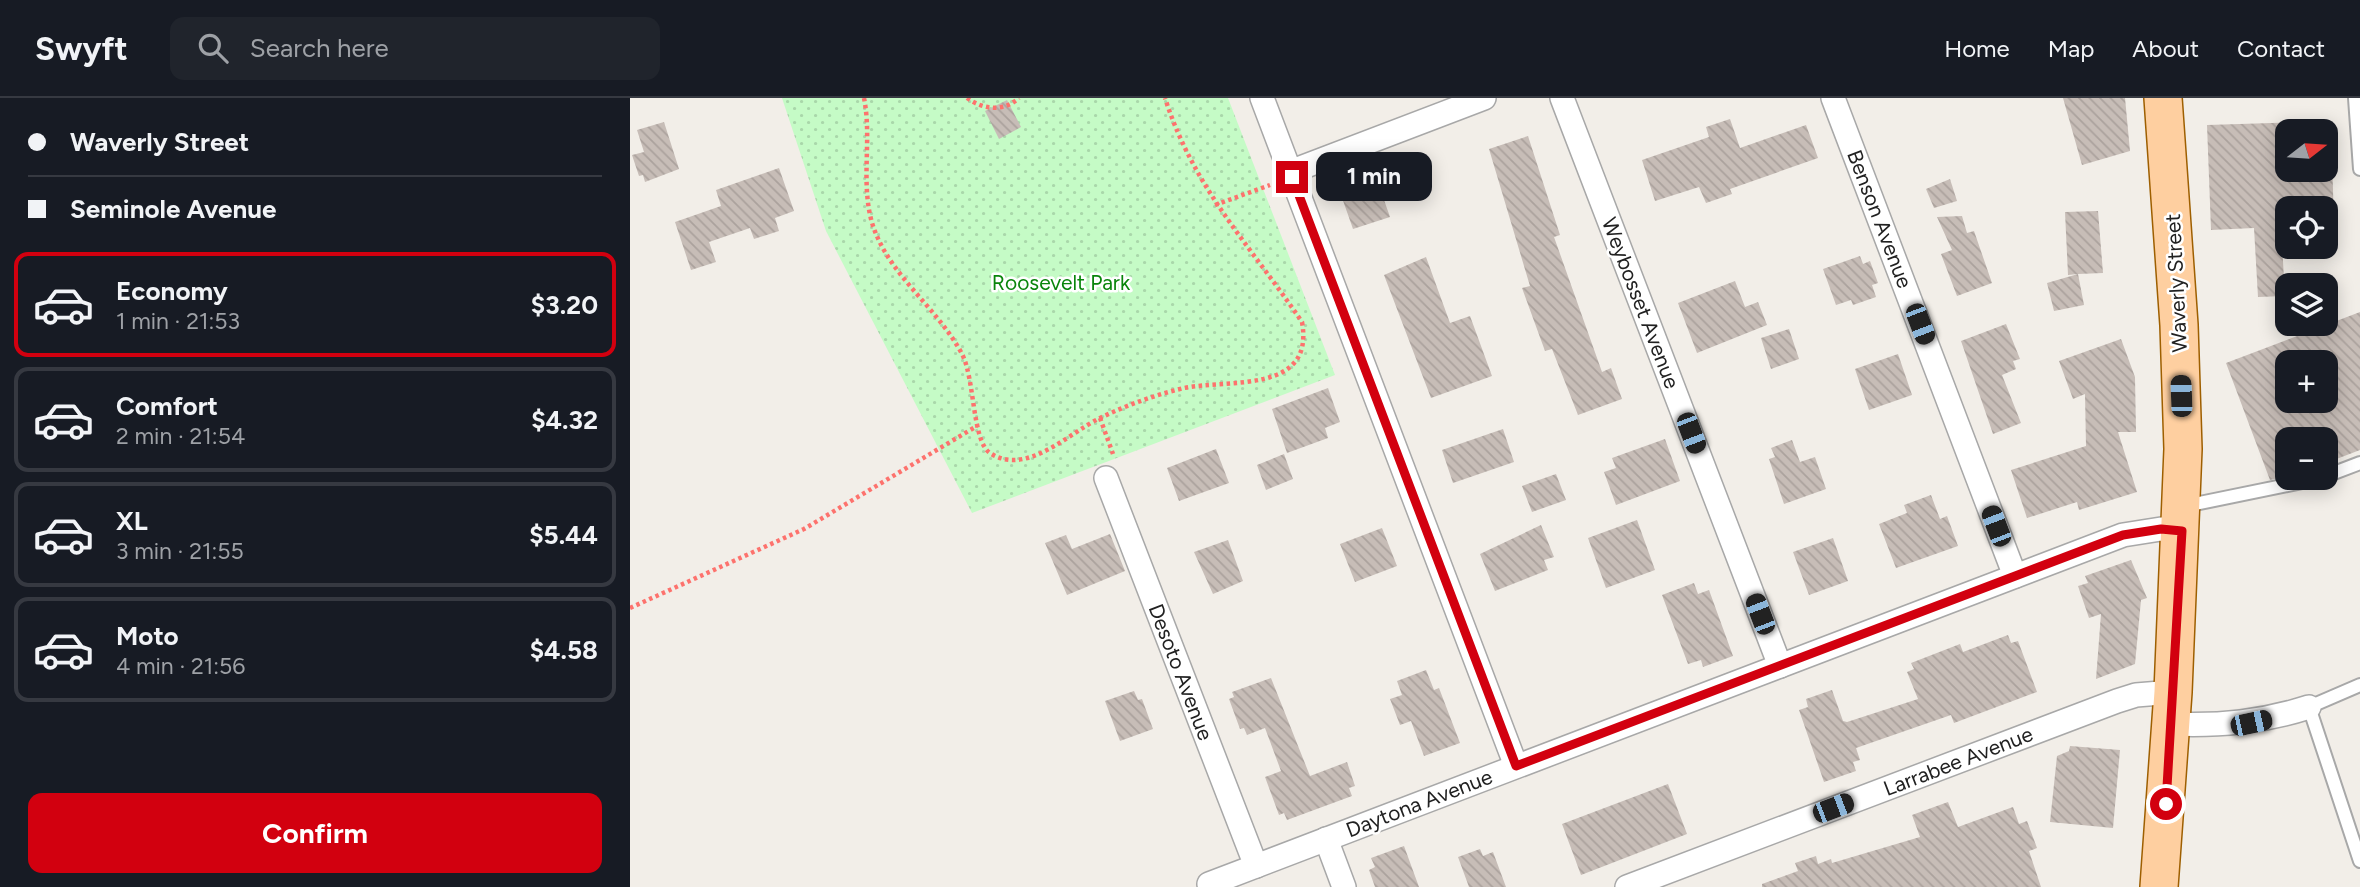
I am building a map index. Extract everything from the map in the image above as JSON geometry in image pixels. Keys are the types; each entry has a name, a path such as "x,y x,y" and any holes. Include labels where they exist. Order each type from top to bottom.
{"main road":[{"name":"Waverly Street","path":"2160,887 2182,519 2179,326 2163,98"}],"street":[{"path":"1262,98 1516,766"},
{"path":"1291,175 1484,98"},
{"name":"Weybosset Avenue","path":"1562,98 1780,666"},
{"name":"Benson Avenue","path":"1833,98 2015,576"},
{"name":"Desoto Avenue","path":"1106,478 1256,866"},
{"name":"Daytona Avenue","path":"1209,884 2123,535 2161,529 2182,519"},
{"name":"Larrabee Avenue","path":"1627,887 2136,695 2172,708 2251,723 2309,707"},
{"path":"1326,839 1344,887"}],"lane":[{"path":"2355,98 2360,169"},
{"path":"2338,472 2360,463"},
{"path":"2182,519 2280,490"},
{"path":"2360,685 2309,707 2360,861"}],"path":[{"path":"864,98 868,118 865,173 871,218 882,251 951,334 961,352 974,391 980,442 992,454 1019,461 1034,457 1100,418 1146,398 1187,388 1234,384 1283,373 1303,352 1305,339 1301,323 1215,205 1178,138 1165,98"},
{"path":"967,98 990,108 1002,108 1019,98"},
{"path":"1215,205 1291,175"},
{"path":"1100,418 1117,462 1106,478"},
{"path":"630,608 804,529 977,426"}],"green space":[{"name":"Roosevelt Park","path":"782,98 1228,98 1335,375 972,513 826,231"}],"building":[{"path":"2063,98 2125,98 2130,151 2082,165"},
{"path":"1007,100 1021,127 999,139 985,111"},
{"path":"1730,119 1740,148 1806,125 1818,158 1730,189 1732,194 1706,203 1699,187 1655,201 1642,160 1709,137 1706,127"},
{"path":"664,122 679,169 645,182 643,175 639,176 632,155 644,152 637,130"},
{"path":"2275,123 2275,182 2333,182 2333,196 2275,196 2275,259 2283,259 2284,273 2275,273 2275,296 2258,297 2254,228 2211,230 2207,125"},
{"path":"1528,136 1560,235 1554,237 1602,372 1611,368 1622,399 1578,415 1552,349 1545,351 1522,288 1530,286 1489,149"},
{"path":"779,168 794,211 775,218 779,231 754,239 750,228 709,242 716,262 691,270 675,222 721,206 716,190"},
{"path":"1950,179 1957,201 1934,208 1926,189"},
{"path":"1377,180 1390,217 1353,229 1340,192"},
{"path":"2098,211 2103,273 2068,275 2065,212"},
{"path":"1962,216 1967,233 1974,231 1992,283 1957,296 1941,254 1952,250 1937,217"},
{"path":"1860,256 1863,264 1870,261 1878,283 1872,285 1876,297 1853,305 1851,300 1836,305 1823,269"},
{"path":"1426,257 1450,323 1470,316 1492,376 1431,398 1384,275"},
{"path":"2078,274 2084,305 2054,311 2047,283"},
{"path":"1735,281 1745,307 1758,302 1767,325 1697,353 1678,303"},
{"path":"2360,312 2360,450 2338,458 2338,427 2275,427 2275,479 2270,480 2226,363 2297,336 2338,336 2338,320"},
{"path":"2006,324 2020,359 2013,361 2016,369 2002,375 2021,423 1993,434 1961,341"},
{"path":"1789,329 1799,359 1771,369 1761,338"},
{"path":"2121,339 2135,377 2136,432 2118,432 2137,492 2079,510 2077,502 2027,518 2011,470 2086,446 2085,394 2073,399 2059,361"},
{"path":"1898,354 1912,395 1869,410 1855,369"},
{"path":"1328,388 1340,422 1325,428 1328,438 1287,453 1272,409"},
{"path":"1503,429 1514,462 1453,483 1442,450"},
{"path":"1665,439 1680,481 1616,505 1604,472 1616,468 1612,458"},
{"path":"1792,440 1800,462 1815,457 1826,489 1784,504 1769,459 1775,457 1771,448"},
{"path":"1216,449 1229,483 1179,501 1167,468"},
{"path":"1284,454 1293,479 1266,490 1257,465"},
{"path":"1556,474 1566,500 1532,512 1522,486"},
{"path":"1931,495 1940,519 1947,516 1958,546 1896,568 1879,524 1907,513 1904,505"},
{"path":"1637,520 1655,570 1606,588 1588,538"},
{"path":"1541,525 1554,557 1544,560 1548,570 1495,591 1480,554"},
{"path":"1382,528 1397,566 1355,582 1340,544"},
{"path":"1110,534 1125,571 1067,595 1045,543 1066,535 1072,549"},
{"path":"1833,538 1848,581 1809,595 1793,552"},
{"path":"1228,540 1243,581 1213,594 1194,552"},
{"path":"2131,560 2147,598 2141,600 2135,664 2096,679 2101,614 2089,618 2078,586 2088,583 2085,576"},
{"path":"1694,583 1698,594 1709,590 1733,656 1703,667 1701,660 1688,664 1662,595"},
{"path":"2008,635 2011,643 2018,641 2037,692 1954,723 1951,715 1856,748 1860,760 1853,762 1856,771 1824,782 1799,710 1808,707 1806,699 1832,690 1843,721 1847,722 1918,699 1907,672 1914,669 1911,663 1960,644 1963,652"},
{"path":"1426,670 1434,690 1439,688 1460,743 1424,756 1411,721 1400,725 1390,699 1402,695 1397,681"},
{"path":"1271,678 1310,776 1347,762 1355,786 1349,788 1352,796 1287,820 1284,813 1279,815 1265,777 1281,771 1265,728 1247,735 1244,728 1240,729 1229,699 1234,697 1232,692"},
{"path":"1134,691 1138,700 1142,699 1153,729 1120,741 1105,701"},
{"path":"2070,746 2120,750 2113,828 2050,822 2057,756 2069,751"},
{"path":"1668,784 1687,834 1581,875 1562,824"},
{"path":"1948,802 1958,827 2013,807 2019,824 2027,821 2037,848 2029,851 2041,887 1762,887 1762,884 1798,871 1795,863 1816,856 1818,864 1831,859 1832,863 1920,837 1912,815"},
{"path":"1404,846 1419,887 1375,887 1369,870 1375,867 1371,858"},
{"path":"1480,849 1483,856 1493,852 1506,887 1469,887 1458,857"}],"route":[{"path":"1292,177 1516,766 2123,535 2161,529 2182,531 2166,804"}]}
